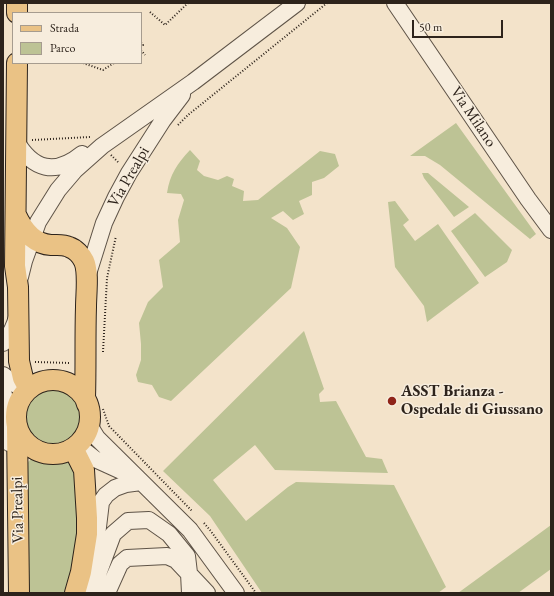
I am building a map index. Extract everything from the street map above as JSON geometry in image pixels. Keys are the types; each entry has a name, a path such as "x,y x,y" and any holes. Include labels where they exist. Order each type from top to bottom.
{"main road":[{"name":"Via Prealpi","path":"17,64 15,266 18,287 20,366 28,390"},
{"name":"Via Prealpi","path":"16,215 21,226 39,243 69,247 79,254 84,262 86,283 85,398 95,406 89,410 89,425"},
{"path":"89,425 82,439 75,446 64,452 54,454 35,450 27,444 21,436 17,419 20,400 28,390 36,384 45,381 62,381 77,390 95,406"},
{"name":"Via Prealpi","path":"17,419 18,593"},
{"path":"75,446 84,470 87,518 87,534 81,589"}],"street":[{"name":"Via Prealpi","path":"18,287 24,261 32,237 47,206 67,178 102,146 193,82 297,3"},
{"name":"Via Milano","path":"396,3 528,199 551,230"},
{"name":"Via Prealpi","path":"86,283 97,245 116,197 129,172 163,120 193,82"},
{"name":"Via Prealpi","path":"16,141 22,150 35,162 43,167 52,168 61,167 69,163 98,142 124,130"},
{"path":"3,343 14,328 18,313"},
{"path":"3,375 28,390"},
{"path":"3,387 17,419"},
{"path":"3,392 9,415 9,459 18,478"},
{"path":"89,425 97,438 190,530 236,593"},
{"path":"75,446 95,459 138,480"},
{"path":"81,589 95,552 101,502 106,495 115,488 138,480"},
{"path":"81,589 114,534 128,521 148,520 169,534 187,556 190,593"},
{"path":"107,593 120,564 127,558 167,556 176,560 207,593"}],"path":[{"path":"150,12 165,25 188,3"},
{"path":"173,130 188,115 327,3"},
{"path":"86,64 103,70 112,64"},
{"path":"16,141 93,137"},
{"path":"107,151 120,164"},
{"path":"102,356 107,278 116,234"},
{"path":"35,362 72,363"},
{"path":"95,406 109,426 194,512"},
{"path":"199,518 210,530 256,593"}],"green space":[{"path":"456,123 536,234 530,239 440,165 425,156 410,156"},
{"path":"190,150 200,161 197,170 204,176 218,180 227,176 234,179 232,186 244,191 243,201 258,200 320,151 335,154 339,166 324,178 312,182 312,195 299,201 304,214 293,220 283,211 271,218 287,228 300,247 291,288 171,401 159,397 152,385 138,382 136,375 141,360 139,323 148,302 163,287 159,260 180,242 178,220 184,200 181,194 167,193 170,180 175,170"},
{"path":"422,173 428,173 469,207 454,217 424,178"},
{"path":"395,201 409,220 403,225 415,241 438,224 479,283 427,322 424,306 395,267 388,202"},
{"path":"475,213 512,250 507,262 485,277 451,231"},
{"path":"304,331 324,389 319,394 320,402 336,401 366,457 382,459 388,473 275,470 255,445 213,480 246,521 296,482 394,485 446,587 438,593 262,593 210,516 163,471"},
{"path":"47,388 59,388 74,396 82,411 82,423 74,438 59,446 47,446 32,438 24,423 24,411 32,396"},
{"path":"34,458 48,463 71,463 74,465 81,512 67,593 25,593 27,463"},
{"path":"551,525 551,569 518,593 458,593"}],"place":[{"name":"ASST Brianza - Ospedale di Giussano","path":"392,401"}]}
